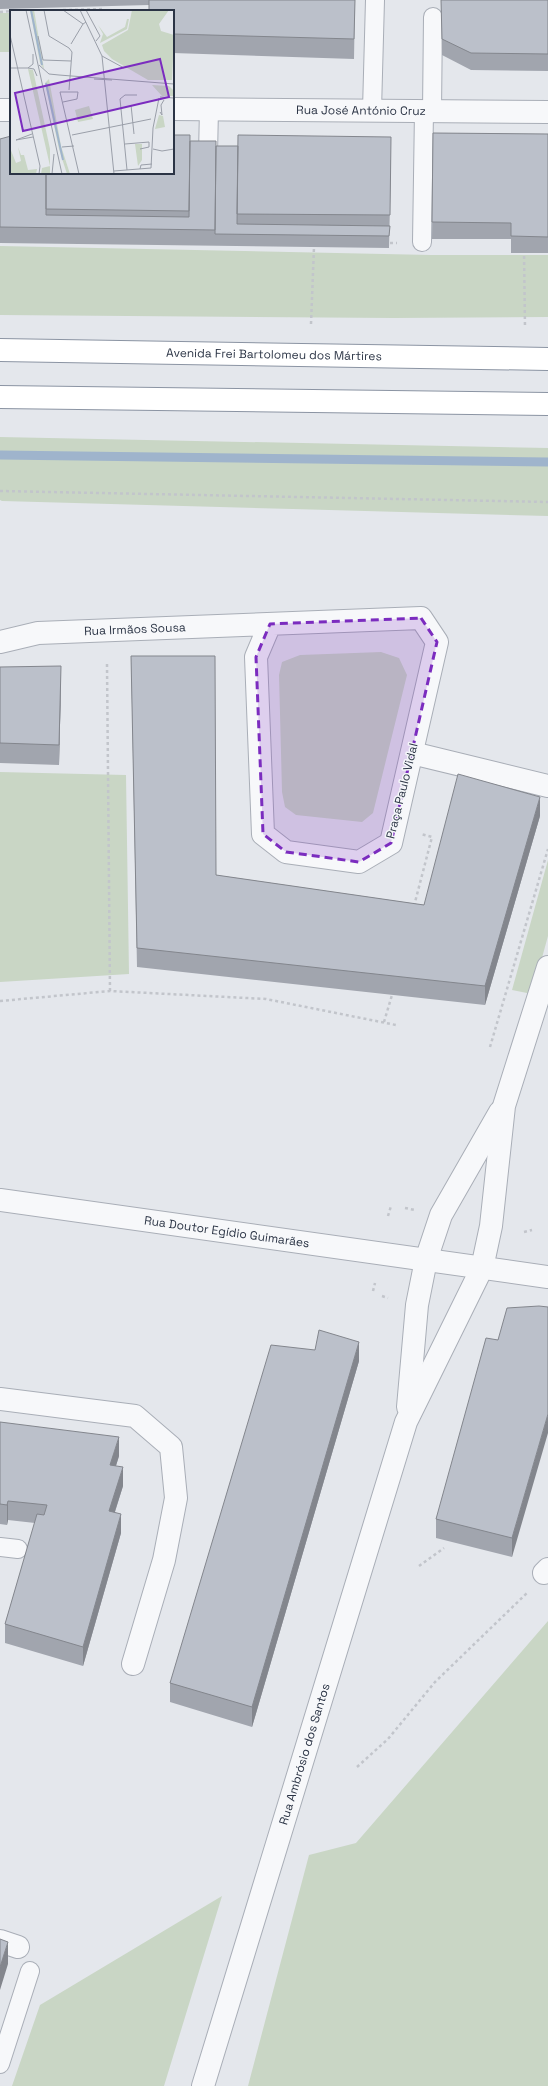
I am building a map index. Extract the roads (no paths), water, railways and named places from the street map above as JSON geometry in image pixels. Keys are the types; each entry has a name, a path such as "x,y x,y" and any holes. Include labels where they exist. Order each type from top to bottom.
{"highway":[{"name":"Avenida Frei Bartolomeu dos Mártires","path":"0,350 548,359"},
{"path":"0,397 545,405"}],"street":[{"name":"Rua José António Cruz","path":"174,109 548,112"},
{"name":"Praça Paulo Vidal","path":"421,618 437,642 391,843 359,862 286,852 263,834 256,657 270,624 421,618"},
{"name":"Rua Irmãos Sousa","path":"0,642 38,633 270,624"},
{"path":"412,753 548,786"},
{"path":"406,1422 482,1268 491,1226 504,1106 548,967"},
{"path":"406,1422 417,1305 426,1260 441,1215 504,1106"},
{"name":"Rua Doutor Egídio Guimarães","path":"0,1200 548,1277"},
{"path":"0,1399 135,1416 171,1447 176,1498 164,1560 133,1664"},
{"name":"Rua Ambrósio dos Santos","path":"203,2086 406,1422"}],"lane":[{"path":"372,110 375,0"},
{"path":"422,242 433,17"},
{"path":"208,154 209,109"},
{"path":"0,1547 18,1549"},
{"path":"0,2064 30,1971"}],"waterway":[{"path":"0,455 548,462"}]}
